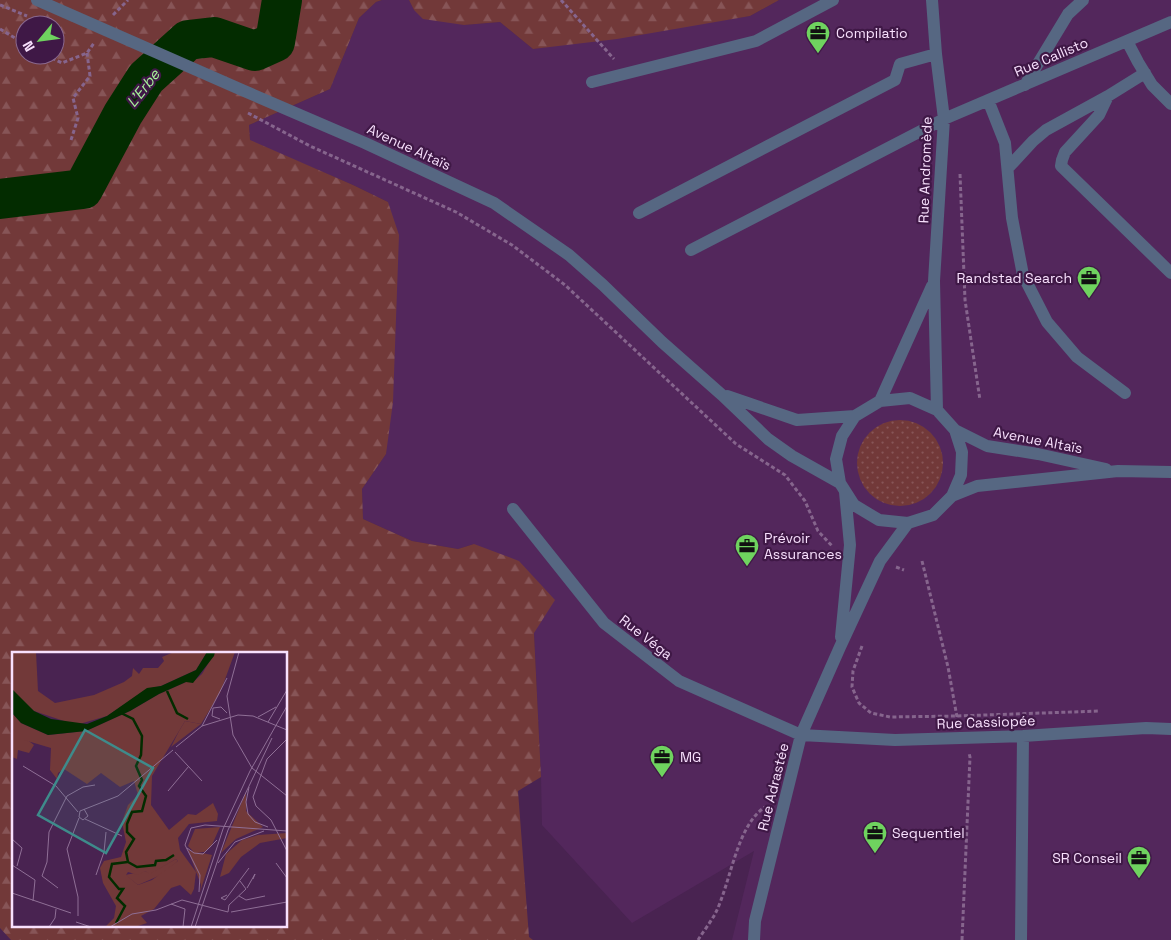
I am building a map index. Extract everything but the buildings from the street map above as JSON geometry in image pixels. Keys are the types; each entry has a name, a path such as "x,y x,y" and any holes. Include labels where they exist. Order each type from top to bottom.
{"street":[{"name":"Avenue Altaïs","path":"37,0 365,143 494,203 569,255 662,342 722,394 768,439 843,487"},
{"path":"592,82 756,41 833,0"},
{"name":"Rue Andromède","path":"932,0 944,119 934,281 937,410"},
{"path":"1025,84 1068,14 1083,0"},
{"name":"Rue Callisto","path":"691,250 944,119 1171,22"},
{"path":"1127,40 1152,84 1171,104"},
{"path":"639,212 895,80 900,64 936,54"},
{"path":"1008,168 1046,130 1108,96 1145,72"},
{"path":"1108,96 1099,115 1065,152 1061,166 1171,273"},
{"path":"988,100 1005,143 1012,218 1023,275 1047,322 1077,357 1125,393"},
{"name":"Rue Andromède","path":"880,400 934,281"},
{"name":"Avenue Altaïs","path":"722,394 797,420 855,416"},
{"path":"910,398 937,410 954,430 962,452 961,475 952,496 933,514 908,523 879,520 854,505 843,487 836,459 842,436 855,416 880,400 910,398"},
{"name":"Avenue Altaïs","path":"954,430 986,446 1038,454 1118,471"},
{"name":"Avenue Altaïs","path":"952,496 977,486 1118,471 1171,472"},
{"name":"Rue Adrastée","path":"840,647 850,545 843,487"},
{"name":"Rue Véga","path":"513,509 604,623 679,681 801,735"},
{"name":"Rue Adrastée","path":"754,940 754,920 801,735 880,562 908,523"},
{"name":"Rue Cassiopée","path":"801,735 895,740 1024,736 1146,728 1171,729"},
{"path":"1022,940 1024,736"}],"path":[{"path":"113,15 128,0"},
{"path":"561,0 628,73"},
{"path":"0,5 25,15"},
{"path":"0,29 15,38"},
{"path":"65,62 87,53 90,76 73,98 78,118 71,140"},
{"path":"243,111 310,146 456,212 512,246 565,285 736,444 785,474 805,501 818,531 832,547 849,552"},
{"path":"960,173 965,300 980,400"},
{"path":"893,576 897,567"},
{"path":"863,643 853,671 852,687 859,702 871,713 890,717 918,717 1109,711"},
{"path":"698,940 715,913 745,829 758,812 768,805 783,806"}],"shaded area":[{"path":"382,0 409,0 414,10 464,25 500,22 533,49 750,16 779,0 1171,0 1171,940 732,940 754,851 632,923 542,825 534,632 474,544 458,549 412,541 363,519 362,489 386,454 388,202 250,141 249,125 330,89 359,18 376,2"}],"green space":[{"path":"0,0 382,0 376,2 359,18 330,89 249,125 250,140 388,202 399,235 393,402 386,454 362,489 363,519 412,541 458,549 474,544 519,561 555,600 534,633 541,777 518,791 529,937 533,940 11,940 0,928"},
{"path":"409,0 779,0 750,16 617,39 533,49 500,22 464,25 423,19 414,10"},
{"path":"900,420 916,424 930,433 939,447 943,463 939,479 930,493 916,502 900,506 884,502 870,493 861,479 857,463 861,447 870,433 884,424"}],"waterway":[{"name":"L'Erbe","path":"0,199 83,189 123,114 146,78 188,40 214,37 255,51 275,42 282,0"}],"place":[{"name":"Compilatio","path":"818,54"},
{"name":"Randstad Search","path":"1089,299"},
{"name":"Prévoir Assurances","path":"747,567"},
{"name":"MG","path":"662,778"},
{"name":"Sequentiel","path":"875,854"},
{"name":"SR Conseil","path":"1139,879"}]}
